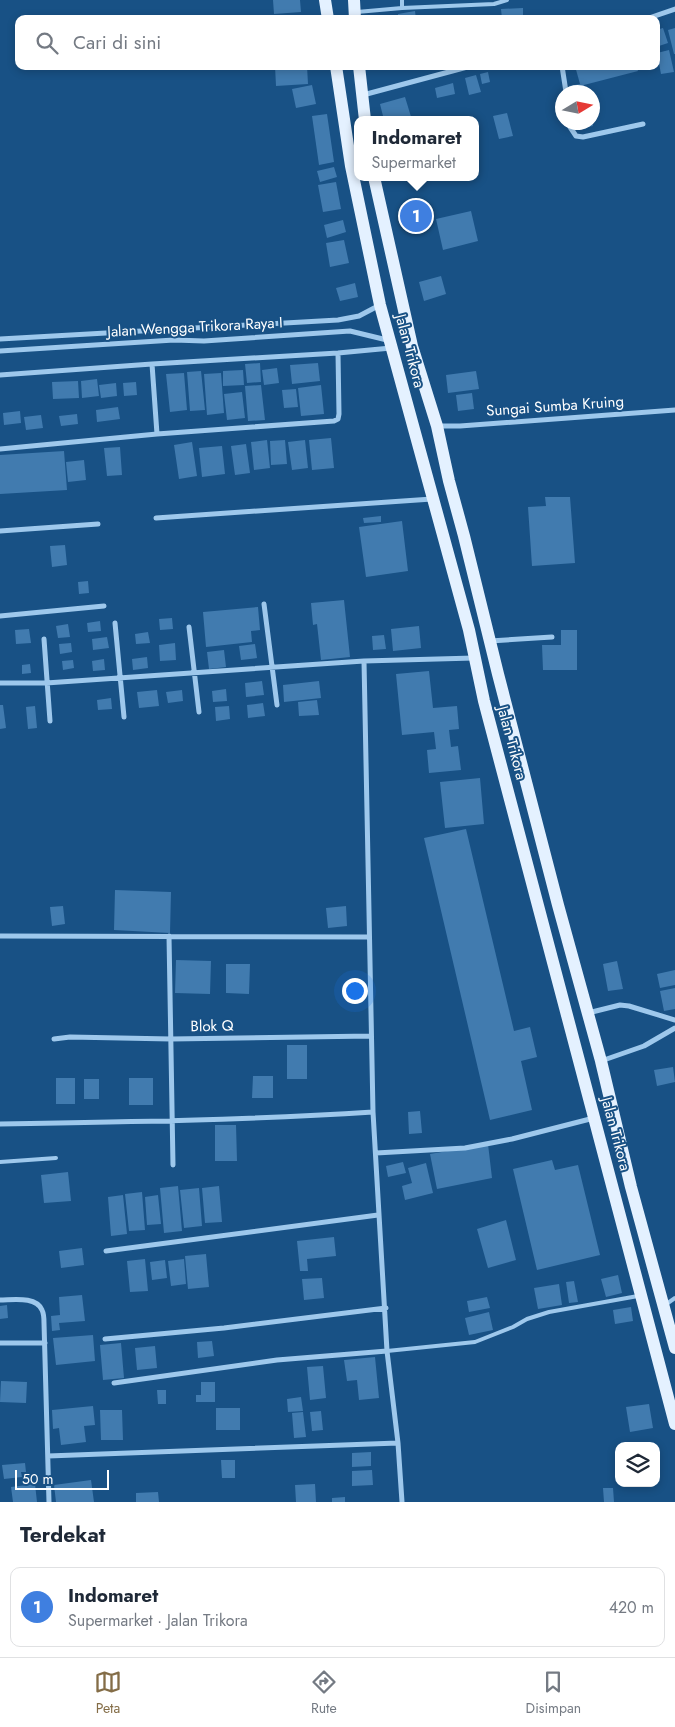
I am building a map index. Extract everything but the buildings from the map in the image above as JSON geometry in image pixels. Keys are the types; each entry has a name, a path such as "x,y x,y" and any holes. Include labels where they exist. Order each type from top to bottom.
{"main road":[{"path":"325,0 327,15"},
{"name":"Jalan Trikora","path":"337,70 354,180"},
{"path":"359,70 364,116"},
{"name":"Jalan Trikora","path":"354,181 380,305 468,630 503,773 675,1424"},
{"name":"Jalan Trikora","path":"375,181 412,346 437,426 449,481 490,641 601,1061 631,1187 663,1306 672,1326 675,1348"},
{"path":"550,951 563,951 568,942"},
{"path":"561,995 570,986 581,986"}],"street":[{"path":"658,15 675,9"},
{"path":"362,96 456,70"},
{"path":"563,70 565,85"},
{"path":"572,130 576,136 583,137 643,124"},
{"name":"Jalan Wengga Trikora Raya I","path":"0,339 348,319 367,313 380,305"},
{"path":"348,319 350,330"},
{"name":"Jalan Wengga Trikora Raya I","path":"0,351 174,340 204,341 350,330 391,344"},
{"path":"0,375 338,353 391,344"},
{"path":"0,449 157,434 334,421 338,419 339,414 338,353"},
{"path":"152,364 157,434"},
{"name":"Sungai Sumba Kruing","path":"437,426 460,426 675,410"},
{"path":"156,518 433,499"},
{"path":"0,530 98,524"},
{"path":"264,604 277,704"},
{"path":"0,616 104,606"},
{"path":"115,624 124,717"},
{"path":"190,627 199,712"},
{"path":"490,641 552,637"},
{"path":"44,639 50,721"},
{"path":"0,683 46,683 364,661 474,658"},
{"path":"364,661 373,1112 378,1215 386,1308 387,1351 398,1443 402,1502"},
{"path":"0,936 369,937"},
{"path":"169,936 173,1165"},
{"path":"588,1013 620,1005 675,1020"},
{"path":"601,1061 635,1050 675,1028"},
{"name":"Blok Q","path":"54,1039 70,1037 171,1039 371,1036"},
{"path":"0,1124 276,1119 373,1112"},
{"path":"376,1153 464,1148 512,1139 594,1118"},
{"path":"106,1251 378,1215"},
{"path":"0,1300 23,1300 36,1303 42,1310 45,1343 49,1502"},
{"path":"105,1339 224,1328 386,1308"},
{"path":"0,1343 45,1343"},
{"path":"114,1383 277,1360 387,1351"},
{"path":"48,1456 398,1443"}],"lane":[{"path":"402,0 402,8"},
{"path":"432,0 432,6"},
{"path":"455,0 455,5"},
{"path":"355,10 494,4 507,0"},
{"path":"0,1162 56,1158"},
{"path":"387,1351 475,1342 513,1327 527,1319 549,1312 640,1296"},
{"path":"663,1306 675,1298"}],"place":[{"name":"Indomaret","path":"416,216"}]}
